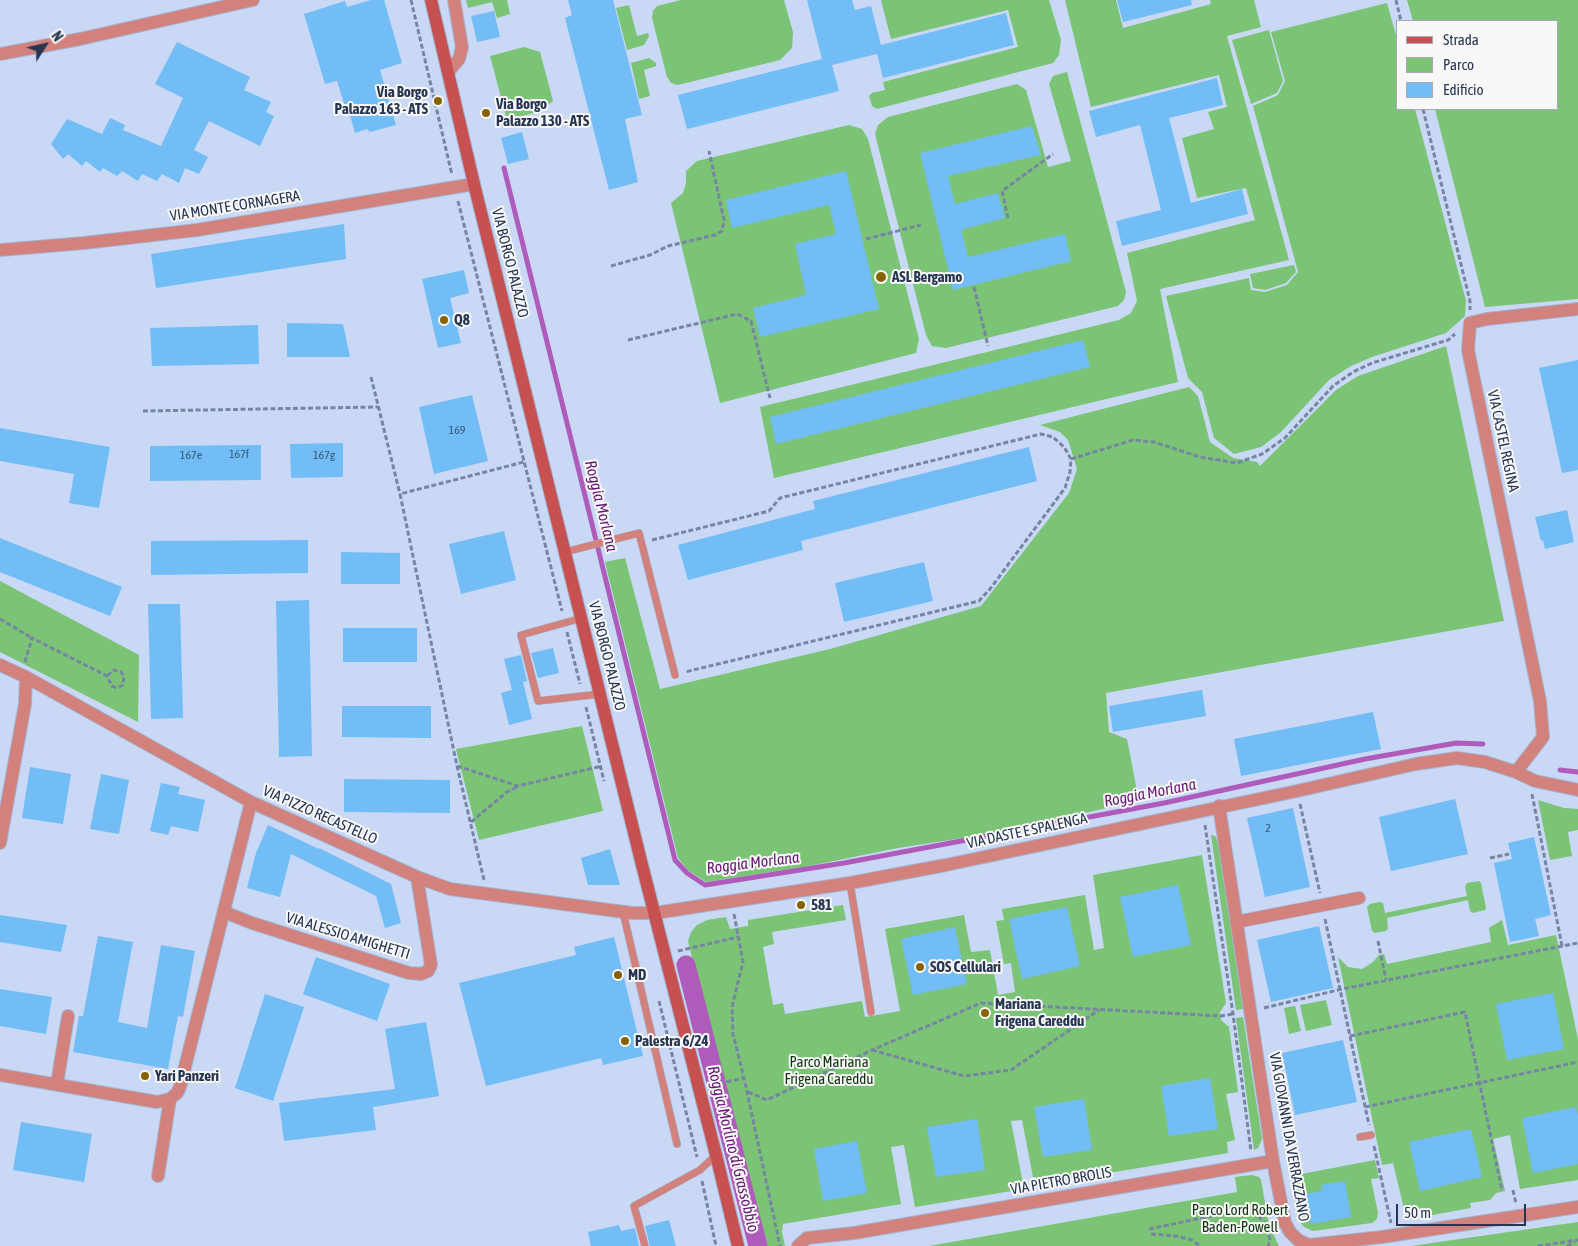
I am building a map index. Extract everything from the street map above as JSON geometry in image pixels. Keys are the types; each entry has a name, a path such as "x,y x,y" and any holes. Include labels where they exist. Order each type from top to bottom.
{"main road":[{"name":"VIA BORGO PALAZZO","path":"431,0 474,184 571,550 582,618 600,694 738,1246"}],"street":[{"path":"0,54 80,39 253,0"},
{"path":"448,72 459,59 462,47 454,0"},
{"name":"VIA MONTE CORNAGERA","path":"0,250 197,230 474,184"},
{"path":"1470,323 1487,319 1578,309"},
{"name":"VIA CASTEL REGINA","path":"1470,323 1468,350 1540,701 1543,737 1516,772"},
{"name":"VIA PIZZO RECASTELLO","path":"0,665 250,802 450,890 623,912 655,913"},
{"path":"0,843 25,704 26,678"},
{"name":"VIA DASTE E SPALENGA","path":"655,913 850,883 956,863 1416,764 1457,758 1485,762 1516,772 1535,781 1578,790"},
{"path":"0,1075 157,1102 170,1099 177,1093 224,912 250,802"},
{"name":"VIA GIOVANNI DA VERRAZZANO","path":"1219,806 1273,1161 1285,1222 1290,1232 1298,1240 1309,1245 1387,1237 1578,1207"},
{"name":"VIA ALESSIO AMIGHETTI","path":"224,912 261,926 400,970 421,974 428,971 431,965 417,877"},
{"path":"1236,922 1359,898"},
{"path":"57,1084 68,1016"},
{"path":"158,1176 170,1099"},
{"name":"VIA PIETRO BROLIS","path":"798,1246 808,1238 854,1233 1273,1161"},
{"path":"839,1246 854,1233"}],"lane":[{"path":"571,550 640,533 674,675"},
{"path":"582,618 521,635 538,700 600,694"},
{"path":"850,883 871,1012"},
{"path":"623,912 676,1144"},
{"path":"1360,1138 1371,1135"},
{"path":"645,1246 634,1206 700,1170 716,1155"}],"path":[{"path":"411,0 412,6"},
{"path":"1396,0 1401,20"},
{"path":"1070,459 1133,440 1154,442 1211,460 1237,463 1262,454 1285,438 1333,386 1353,372 1372,363 1448,340 1470,323 1470,301 1423,110"},
{"path":"611,266 650,255 668,246 715,235 722,231 724,220 709,152"},
{"path":"1008,218 1002,191 1053,154"},
{"path":"866,239 921,225"},
{"path":"974,287 988,346"},
{"path":"628,340 737,314 751,321 770,398"},
{"path":"371,377 400,494 457,766 485,885"},
{"path":"144,411 378,406"},
{"path":"642,542 769,511 780,498 1041,434 1053,437 1064,447 1070,459 1070,472 1065,488 990,590 979,600 674,675"},
{"path":"400,494 524,462"},
{"path":"0,619 32,638 107,676 112,686 117,688 123,685 124,676 121,672 114,670 107,676"},
{"path":"26,678 25,665 32,638"},
{"path":"470,823 507,792 518,786 617,762"},
{"path":"457,766 518,786"},
{"path":"1535,781 1531,790 1562,946"},
{"path":"1297,791 1371,1135 1387,1237"},
{"path":"1204,824 1233,1014 1251,1151"},
{"path":"1490,858 1509,854"},
{"path":"743,912 734,914 743,962 732,1007 733,1034 780,1246"},
{"path":"665,954 738,937"},
{"path":"1378,941 1386,980"},
{"path":"747,1091 767,1100 872,1050 981,1003 1220,1016 1386,980 1578,944"},
{"path":"872,1050 964,1076 1011,1070 1099,1010"},
{"path":"1350,1036 1465,1012 1502,1191"},
{"path":"1365,1107 1578,1062"},
{"path":"715,1084 744,1078"},
{"path":"1150,1229 1240,1210 1249,1211 1257,1215 1264,1222 1268,1230 1268,1246"},
{"path":"1151,1234 1176,1236 1192,1240 1200,1246"},
{"path":"1538,1246 1578,1240"},
{"path":"1567,1246 1578,1240"}],"green space":[{"path":"466,0 507,0 510,14 497,18 492,2 468,8"},
{"path":"681,0 784,0 793,32 792,48 780,60 678,85 671,83 667,77 652,18 653,11 657,6"},
{"path":"881,0 1049,0 1061,40 1059,55 1053,63 877,109 872,106 869,96 872,93 885,90 883,82 1018,47 1008,10 891,39"},
{"path":"1065,0 1116,0 1123,28 1211,4 1210,0 1254,0 1261,27 1227,36 1289,260 1160,289 1178,382 774,478 760,407 1119,320 1131,313 1137,301 1127,253 1255,220 1246,188 1197,198 1182,138 1214,129 1208,112 1227,107 1219,75 1091,107"},
{"path":"1407,0 1578,0 1578,299 1485,307 1435,110 1558,110 1558,20 1413,20"},
{"path":"1387,3 1396,35 1396,110 1415,110 1466,301 1465,316 1446,333 1372,357 1351,366 1329,380 1281,432 1261,447 1234,454 1214,438 1202,392 1188,378 1166,296 1249,278 1251,290 1265,292 1287,285 1298,272 1253,106 1278,95 1285,81 1271,32"},
{"path":"629,5 637,36 648,33 649,36 644,45 627,50 616,8"},
{"path":"1269,30 1283,81 1277,93 1251,104 1232,40"},
{"path":"524,47 540,52 553,101 541,111 507,120 490,56"},
{"path":"649,58 656,63 656,66 644,70 650,96 639,99 631,63"},
{"path":"1067,72 1126,292 1124,300 1118,306 946,348 932,346 926,335 875,134 878,125 888,117 1017,84 1026,90 1048,167 1071,161 1049,84 1053,76"},
{"path":"849,125 862,129 868,139 919,339 916,353 720,403 671,203 683,193 686,183 686,171 697,161"},
{"path":"1294,265 1296,272 1286,283 1265,290 1253,288 1250,274"},
{"path":"1446,346 1504,621 1106,693 1109,732 1127,739 1139,801 989,834 706,882 688,870 678,858 605,562 625,558 660,689 830,649 981,606 1069,493 1077,469 1068,440 1060,432 1040,425 1189,387 1198,396 1210,442 1233,458 1257,462 1260,466 1336,390 1358,376"},
{"path":"0,581 139,655 138,722 0,652"},
{"path":"582,726 603,811 479,840 456,749"},
{"path":"1538,800 1564,808 1578,809 1578,830 1568,832 1572,856 1550,860"},
{"path":"1211,835 1215,836 1218,842 1243,1009 1236,1010"},
{"name":"Parco Mariana Frigena Careddu","path":"1202,855 1226,1003 1220,1012 1221,1020 1229,1027 1238,1092 1226,1094 1235,1140 1227,1142 1228,1153 1038,1185 1036,1177 1033,1177 1022,1120 1011,1121 1024,1189 915,1207 904,1145 891,1147 901,1204 783,1224 782,1232 785,1246 762,1246 688,941 691,932 697,925 707,920 726,917 730,929 748,926 748,920 843,905 846,920 772,932 774,944 763,947 773,1005 783,1003 785,1014 862,1001 865,1017 900,1011 885,929 964,915 971,952 990,950 998,995 1015,992 1011,963 1004,964 996,921 1004,920 1002,909 1085,895 1094,950 1104,948 1093,875"},
{"path":"1479,881 1481,883 1485,910 1473,913 1470,911 1468,900 1387,918 1388,928 1386,931 1375,933 1372,931 1367,907 1370,904 1383,903 1385,913 1467,896 1465,887 1467,883"},
{"path":"1502,920 1508,945 1556,935 1578,1039 1578,1180 1520,1189 1510,1135 1493,1139 1505,1191 1496,1193 1490,1200 1470,1203 1471,1208 1410,1219 1405,1213 1393,1163 1382,1165 1338,957 1348,967 1362,969 1373,962 1379,955 1384,954 1387,964 1491,942 1489,928"},
{"path":"1326,1000 1332,1025 1306,1031 1300,1005"},
{"path":"1295,1006 1301,1031 1289,1034 1284,1008"},
{"path":"1243,1017 1262,1139 1258,1148 1254,1150 1236,1018"},
{"path":"1375,1160 1379,1178 1371,1179 1378,1213 1377,1219 1372,1223 1313,1231 1304,1227 1297,1218 1291,1176"},
{"name":"Parco Lord Robert Baden-Powell","path":"1252,1175 1259,1177 1261,1180 1269,1225 1279,1246 929,1246 1237,1192 1235,1177"},
{"path":"1578,1222 1578,1246 1411,1246"}],"building":[{"path":"371,0 384,0 402,63 380,70 396,125 370,132 367,129 355,133 337,81 325,84 304,14 345,1 347,7"},
{"path":"568,0 613,0 642,115 625,119 638,182 609,190 565,18 572,15"},
{"path":"807,0 852,0 855,10 871,6 881,45 1006,13 1014,45 883,78 877,54 832,65 839,91 687,129 678,95 822,59"},
{"path":"1117,0 1191,0 1192,5 1123,22"},
{"path":"494,11 500,37 477,42 471,16"},
{"path":"177,42 250,77 244,90 271,102 266,112 274,116 260,146 209,121 194,150 208,157 199,174 185,168 179,183 162,174 157,181 142,174 138,181 122,171 117,176 103,168 100,172 86,161 82,166 68,154 63,159 51,144 67,119 102,134 110,118 125,125 123,130 161,146 183,98 155,84"},
{"path":"1217,78 1223,105 1169,118 1191,203 1242,189 1248,214 1122,246 1116,221 1161,210 1140,125 1096,137 1089,111"},
{"path":"1032,126 1041,155 948,176 955,204 998,193 1005,218 961,230 968,257 1065,234 1071,261 953,290 920,153"},
{"path":"522,132 529,159 508,164 501,138"},
{"path":"846,171 879,309 760,337 753,308 806,295 795,244 836,234 829,205 732,228 726,200"},
{"path":"344,224 346,259 156,288 151,254"},
{"name":"Q8","path":"464,270 469,293 450,298 461,343 438,348 422,279"},
{"path":"287,323 343,324 350,357 287,357"},
{"path":"258,325 259,364 152,366 150,328"},
{"path":"1083,340 1090,367 776,444 770,417"},
{"path":"1578,360 1578,470 1562,473 1539,368"},
{"path":"472,395 488,461 434,474 419,407"},
{"path":"0,428 110,447 99,508 69,503 74,474 0,461"},
{"path":"343,443 343,477 291,478 290,444"},
{"path":"261,445 261,480 150,481 150,446"},
{"path":"1029,447 1037,481 801,541 803,550 688,580 678,545 815,509 813,501"},
{"path":"1567,510 1574,542 1545,549 1535,517"},
{"path":"504,531 516,580 461,594 449,544"},
{"path":"0,538 122,587 110,616 0,572"},
{"path":"308,540 308,573 151,575 151,541"},
{"path":"341,552 400,553 400,584 341,584"},
{"path":"924,562 933,601 844,622 835,583"},
{"path":"309,600 312,756 279,757 276,601"},
{"path":"148,604 180,604 183,718 151,719"},
{"path":"343,628 417,628 417,662 343,662"},
{"path":"553,648 559,673 538,678 531,653"},
{"path":"521,655 527,681 523,682 532,719 509,725 501,693 512,690 504,659"},
{"path":"1202,690 1206,716 1113,732 1109,706"},
{"path":"342,706 431,706 431,738 342,737"},
{"path":"1373,712 1381,749 1241,776 1234,739"},
{"path":"30,767 71,774 63,824 22,818"},
{"path":"101,774 129,780 119,834 90,829"},
{"path":"344,779 450,780 450,813 344,812"},
{"path":"161,783 180,787 178,794 205,800 198,832 171,826 168,835 150,831"},
{"path":"1455,799 1468,854 1391,871 1379,817"},
{"path":"1293,808 1310,887 1265,897 1247,818"},
{"path":"268,825 391,884 401,923 385,928 376,896 291,854 280,897 247,888 256,853"},
{"path":"1534,837 1551,915 1535,919 1539,936 1510,942 1494,863 1512,859 1508,843"},
{"path":"610,849 620,885 588,885 581,858"},
{"path":"1178,885 1191,945 1133,957 1120,897"},
{"path":"1067,907 1080,966 1022,979 1009,919"},
{"path":"0,915 67,925 61,952 0,942"},
{"path":"1319,926 1333,988 1271,1002 1257,940"},
{"path":"955,927 967,984 913,995 901,939"},
{"path":"98,936 133,942 118,1022 147,1028 161,945 195,951 183,1017 178,1016 168,1069 73,1052 79,1016 83,1016"},
{"path":"614,937 643,1056 603,1065 601,1058 486,1086 459,983 576,955 574,947"},
{"path":"316,957 390,984 377,1021 303,994"},
{"path":"0,989 52,997 46,1034 0,1026"},
{"path":"1553,993 1564,1049 1507,1060 1496,1004"},
{"path":"265,994 304,1007 273,1101 235,1088"},
{"path":"426,1022 439,1096 373,1107 376,1130 284,1141 279,1103 395,1089 385,1029"},
{"path":"1343,1040 1357,1102 1295,1115 1282,1053"},
{"path":"1210,1078 1218,1129 1169,1136 1161,1086"},
{"path":"1084,1099 1092,1150 1043,1157 1034,1107"},
{"path":"1576,1107 1578,1115 1578,1164 1533,1173 1522,1118"},
{"path":"977,1119 985,1170 936,1177 927,1127"},
{"path":"21,1122 92,1134 84,1182 13,1170"},
{"path":"1471,1129 1482,1177 1420,1191 1409,1142"},
{"path":"857,1141 867,1193 823,1201 814,1149"},
{"path":"1345,1181 1351,1217 1311,1224 1305,1194 1322,1191 1321,1185"},
{"path":"669,1220 676,1246 650,1246 645,1226"},
{"path":"619,1225 621,1231 635,1228 639,1246 591,1246 588,1232"}],"waterway":[{"name":"Roggia Morlana","path":"504,168 675,860 687,873 705,885 844,863 1164,803 1365,759 1456,743 1483,744"},
{"name":"Roggia Morlana","path":"1560,770 1578,772"},
{"name":"Roggia Morlino di Grassobbio","path":"686,965 758,1246"}],"place":[{"name":"Via Borgo Palazzo 163 - ATS","path":"438,101"},
{"name":"Via Borgo Palazzo 130 - ATS","path":"486,113"},
{"name":"ASL Bergamo","path":"881,277"},
{"name":"Q8","path":"444,320"},
{"name":"581","path":"801,905"},
{"name":"SOS Cellulari","path":"920,967"},
{"name":"MD","path":"618,975"},
{"name":"Mariana Frigena Careddu","path":"985,1013"},
{"name":"Palestra 6/24","path":"625,1041"},
{"name":"Yari Panzeri","path":"145,1076"}]}
